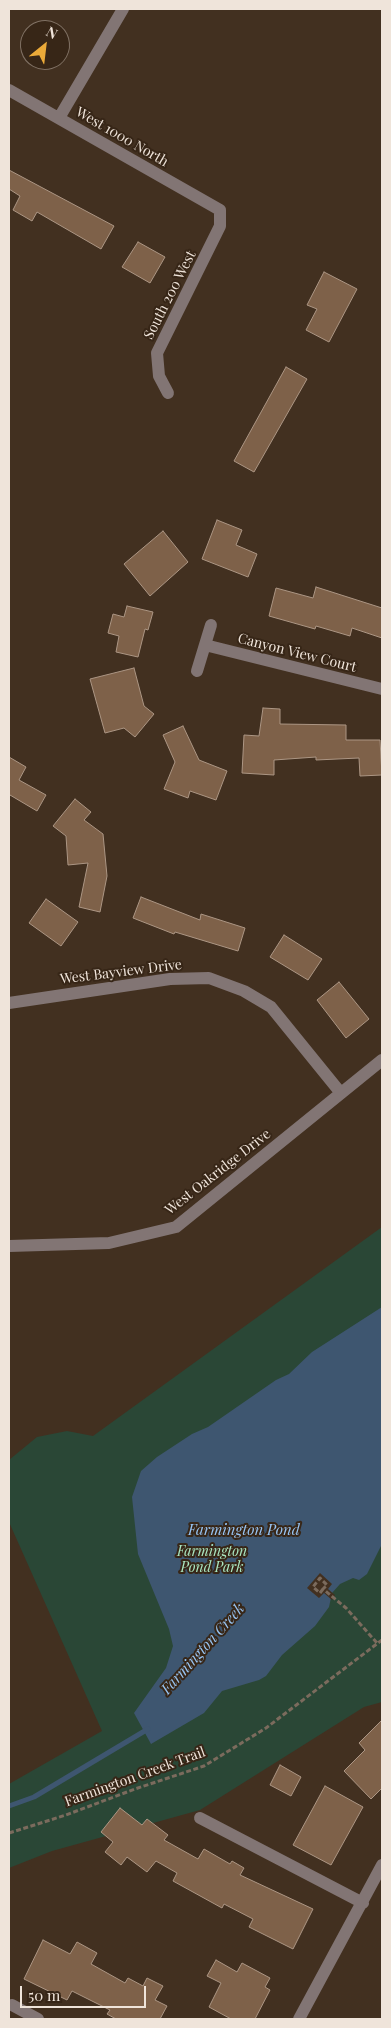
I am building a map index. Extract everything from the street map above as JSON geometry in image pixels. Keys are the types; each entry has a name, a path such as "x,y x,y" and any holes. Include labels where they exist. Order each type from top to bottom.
{"street":[{"path":"59,118 123,9"},
{"name":"West 1000 North","path":"9,90 220,210"},
{"name":"South 200 West","path":"168,393 159,376 157,353 220,226 220,210"},
{"path":"197,671 211,625"},
{"name":"Canyon View Court","path":"205,645 382,689"},
{"name":"West Bayview Drive","path":"9,1002 170,979 209,978 244,991 272,1007 340,1092"},
{"name":"West Oakridge Drive","path":"9,1246 109,1243 176,1227 340,1092 382,1060"},
{"path":"200,1818 363,1903"},
{"path":"299,2019 382,1865"},
{"path":"12,2005 38,2019"}],"path":[{"path":"320,1578 327,1585 323,1589 320,1593 313,1587 320,1578"},
{"path":"323,1589 346,1608 377,1643"},
{"name":"Farmington Creek Trail","path":"9,1832 66,1815 204,1766 266,1728 382,1640"}],"green space":[{"name":"Farmington Pond Park","path":"382,1227 382,1702 364,1707 200,1810 52,1851 9,1868 9,1784 102,1731 9,1522 9,1460 37,1437 67,1431 93,1436"}],"water":[{"name":"Farmington Pond","path":"382,1307 382,1544 367,1574 359,1580 353,1578 340,1584 332,1593 329,1607 315,1626 282,1655 266,1676 259,1680 222,1691 204,1713 151,1744 134,1713 166,1668 173,1646 169,1629 138,1554 132,1497 141,1471 157,1457 192,1434 208,1427 276,1380 289,1374 312,1352"}],"pier":[{"path":"320,1573 332,1584 328,1589 335,1595 332,1600 324,1593 319,1598 307,1588"}],"building":[{"path":"9,170 114,226 101,249 37,212 32,221 13,210 20,196 9,189"},
{"path":"138,242 165,257 150,283 122,267"},
{"path":"324,272 357,289 329,342 306,330 317,309 307,305"},
{"path":"286,367 307,379 254,472 234,461"},
{"path":"217,520 242,530 236,545 257,554 248,577 202,559"},
{"path":"163,531 188,562 150,596 124,564"},
{"path":"316,587 382,608 382,638 352,628 350,636 316,626 315,629 269,616 276,588 313,598"},
{"path":"127,606 153,612 148,630 145,629 138,657 116,652 119,636 108,633 113,614 124,617"},
{"path":"134,668 144,706 154,714 135,737 124,728 105,733 90,679"},
{"path":"263,708 280,709 280,724 346,725 346,740 380,740 382,775 360,776 359,758 316,760 316,757 274,760 274,775 242,773 244,735 259,736"},
{"path":"183,726 199,760 227,771 216,800 190,791 188,798 164,789 175,762 163,735"},
{"path":"9,757 26,767 19,780 46,795 37,811 10,795 9,798"},
{"path":"75,799 91,812 84,820 103,834 107,876 100,912 79,907 88,863 68,865 66,836 53,826"},
{"path":"141,897 200,920 201,914 245,928 238,951 175,932 174,934 133,918"},
{"path":"46,899 78,922 61,946 29,923"},
{"path":"284,935 322,959 308,980 270,957"},
{"path":"339,982 369,1019 346,1038 317,1000"},
{"path":"382,1720 382,1788 371,1799 344,1771 365,1750 359,1743"},
{"path":"280,1765 301,1777 291,1796 270,1785"},
{"path":"325,1786 363,1807 331,1865 293,1845"},
{"path":"120,1808 142,1825 147,1819 168,1835 164,1840 198,1859 204,1849 230,1864 232,1861 244,1868 240,1875 313,1909 293,1949 249,1927 253,1919 224,1904 222,1908 173,1881 177,1873 156,1861 147,1872 127,1857 121,1865 105,1852 113,1842 101,1832"},
{"path":"43,1940 70,1954 77,1942 97,1953 91,1964 125,1983 128,1978 143,1986 147,1978 163,1986 155,2000 167,2006 160,2019 116,2019 107,2014 110,2010 72,1991 67,2000 24,1979"},
{"path":"216,1960 237,1972 242,1963 270,1978 265,1987 270,1990 255,2019 231,2019 209,2007 221,1983 207,1976"}],"waterway":[{"name":"Farmington Creek","path":"9,1806 34,1797 148,1729"}]}
